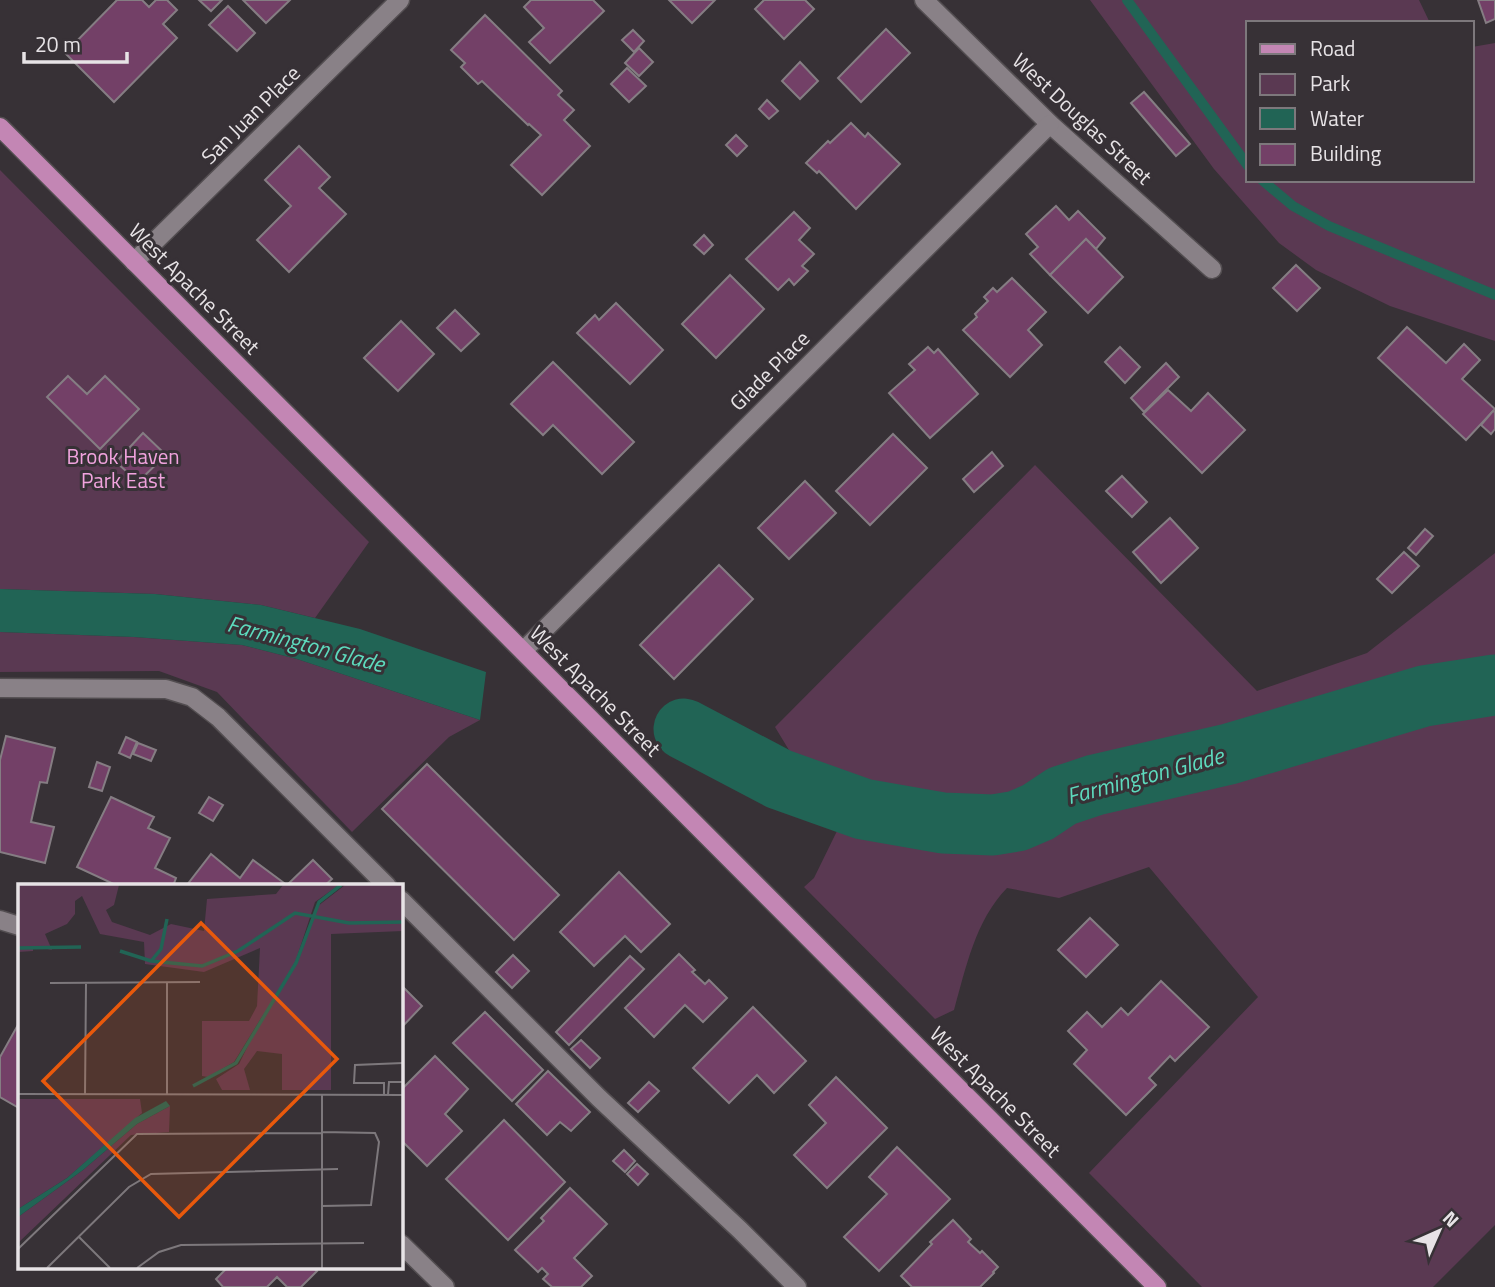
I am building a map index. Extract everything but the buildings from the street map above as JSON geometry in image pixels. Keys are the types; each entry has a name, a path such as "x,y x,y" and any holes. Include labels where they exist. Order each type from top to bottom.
{"main road":[{"name":"West Apache Street","path":"0,127 1157,1287"}],"street":[{"name":"San Juan Place","path":"134,262 400,0"},
{"name":"West Douglas Street","path":"924,0 1050,124 1212,269"},
{"name":"Glade Place","path":"523,651 1050,124"},
{"path":"0,688 166,689 192,697 218,717 385,884"},
{"path":"402,901 599,1098 797,1287"},
{"path":"0,920 18,926"},
{"path":"402,1245 445,1287"}],"green space":[{"path":"1090,0 1419,0 1429,21 1246,21 1246,182 1474,182 1474,47 1495,43 1495,341 1390,306 1316,270 1279,243 1214,169"},
{"name":"Brook Haven Park East","path":"0,170 369,542 315,618 261,605 155,594 0,589"},
{"path":"1035,465 1257,691 1367,653 1495,553 1495,679 1421,689 1251,738 1113,761 1027,797 992,808 862,782 795,760 775,727"},
{"path":"0,632 134,637 242,645 297,659 480,720 449,737 352,832 217,692 159,671 0,672"},
{"path":"1495,691 1495,1225 1433,1287 1202,1287 1089,1173 1258,997 1149,867 1059,898 1007,888 979,930 954,1010 935,1019 804,887 814,878 837,831 824,808 846,812 879,828 924,838 1007,844 1084,797 1184,776 1427,702"}],"water":[{"path":"0,589 155,594 261,605 360,629 486,672 480,720 297,659 242,645 134,637 0,632"}],"waterway":[{"path":"1127,0 1246,163"},
{"path":"1264,182 1293,206 1329,226 1495,295"},
{"name":"Farmington Glade","path":"684,729 779,779 863,809 943,823 993,825 1017,821 1038,812 1062,796 1095,785 1229,754 1424,696 1495,685"}]}
